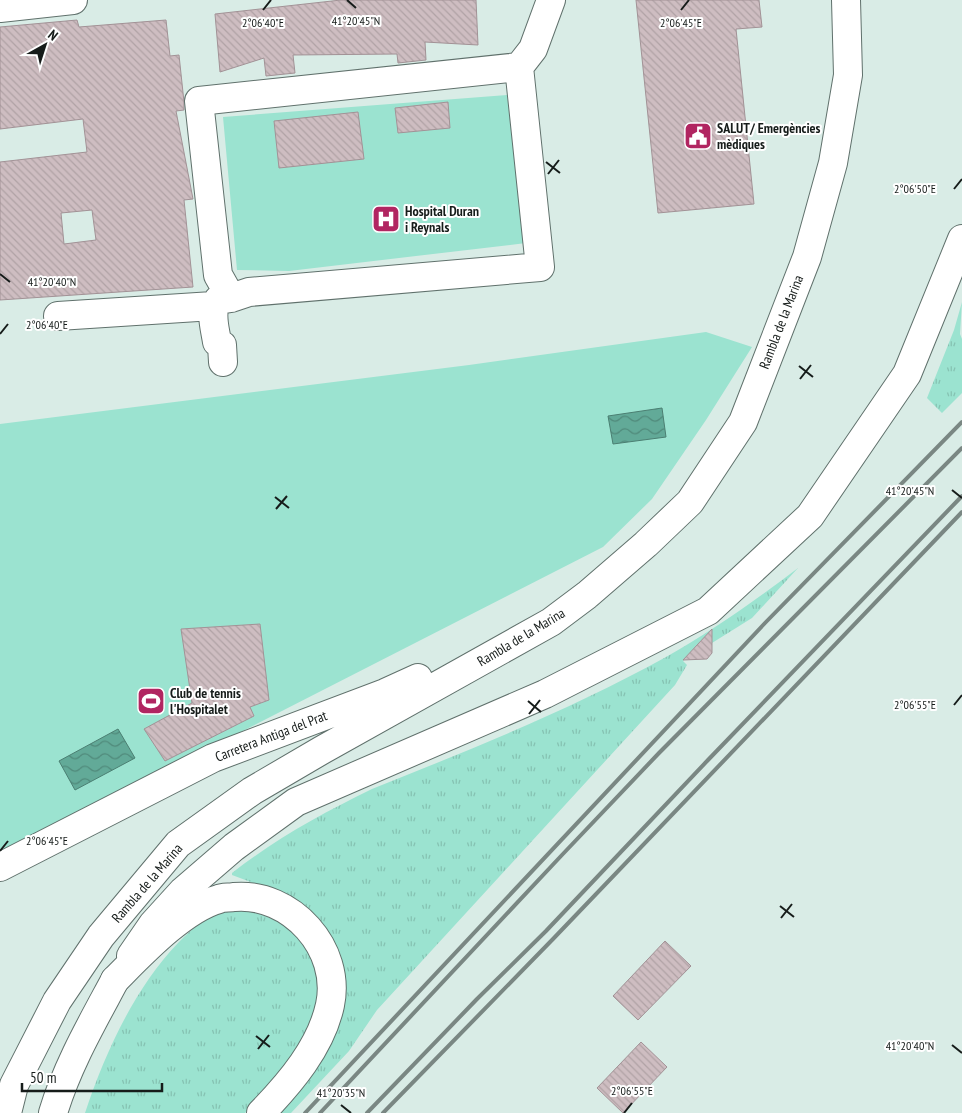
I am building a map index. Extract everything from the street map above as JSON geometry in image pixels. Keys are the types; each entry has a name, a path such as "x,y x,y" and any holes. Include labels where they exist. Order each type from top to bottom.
{"main road":[{"path":"0,8 72,0"},
{"path":"58,316 222,302 249,292 540,267 519,67 533,49 551,0"},
{"path":"838,0 846,32"},
{"name":"Rambla de la Marina","path":"7,1113 14,1085 57,1001 101,936 178,844 252,791 551,622 588,594 646,544 690,502 743,422 807,257 833,163 848,76 846,0"},
{"path":"222,354 227,338 226,307 222,302 218,275 199,101 519,67"},
{"path":"53,1113 58,1095 85,1036 114,980 152,924 184,891 234,847 296,802 545,694 708,611 810,516 907,374 962,239"},
{"name":"Carretera Antiga del Prat","path":"0,867 213,758 385,693 551,622"},
{"path":"114,980 144,950 192,911 219,899 243,896 267,900 280,906 304,923 327,958 332,982 330,1004 322,1029 307,1056 290,1080 262,1113"}],"green space":[{"path":"507,95 526,243 289,271 237,270 223,117"},
{"path":"962,302 960,334 962,339 962,393 942,413 927,398 954,330"},
{"name":"Club de tennis l'Hospitalet","path":"706,332 752,347 706,420 652,499 603,547 0,855 0,424 469,365"},
{"path":"798,568 752,618 712,643 705,638 683,661 687,665 675,685 377,1010 349,1051 291,1113 278,1113 344,988 343,971 339,954 282,897 232,875 232,873 283,838 353,798 558,711 666,657 734,615"},
{"path":"244,909 277,921 292,929 308,947 318,974 320,995 314,1017 305,1039 285,1068 245,1113 85,1113 122,1023 162,961 178,943 206,919 215,914"}],"water":[{"path":"662,408 666,437 613,444 608,416"},
{"path":"118,729 135,758 75,790 59,761"}],"building":[{"path":"341,0 476,0 478,45 425,42 426,60 398,63 397,54 293,55 295,73 266,76 264,58 220,72 215,14"},
{"name":"SALUT/ Emergències mèdiques","path":"636,0 759,0 762,27 736,29 754,204 658,213"},
{"path":"77,20 79,27 166,20 170,56 179,55 184,102 184,110 176,111 193,199 184,200 193,287 0,300 0,162 87,152 83,119 0,129 0,27","holes":["92,210 96,240 64,244 61,213"]},
{"path":"448,102 450,128 398,133 395,108"},
{"path":"358,112 364,159 279,168 274,121"},
{"path":"260,624 269,700 250,707 254,716 165,761 144,729 192,703 181,629"},
{"path":"712,629 712,653 707,659 683,660"},
{"path":"665,941 691,966 638,1020 613,996"},
{"path":"641,1042 667,1067 623,1113 597,1088"}],"railway":[{"path":"305,1113 765,623 962,422"},
{"path":"320,1113 659,753 962,448"},
{"path":"367,1113 477,999 546,931 962,496"},
{"path":"383,1113 553,939 962,512"}],"place":[{"name":"SALUT/ Emergències mèdiques","path":"698,136"},
{"name":"Hospital Duran i Reynals","path":"386,219"},
{"name":"Club de tennis l'Hospitalet","path":"151,701"}]}
